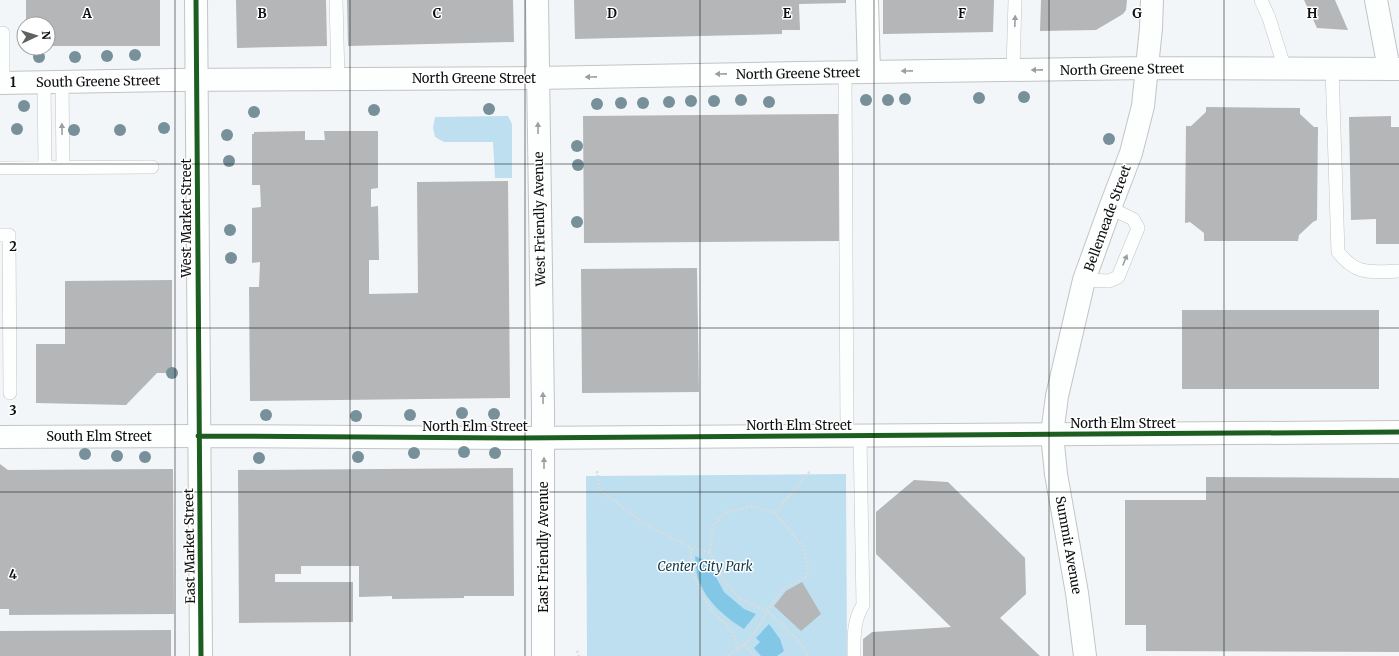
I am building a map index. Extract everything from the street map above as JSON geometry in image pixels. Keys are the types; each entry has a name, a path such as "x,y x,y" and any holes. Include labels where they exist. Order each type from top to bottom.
{"main road":[{"name":"West Market Street","path":"196,0 198,436"},
{"name":"West Friendly Avenue","path":"536,0 543,437"},
{"path":"867,0 868,72"},
{"name":"Bellemeade Street","path":"1052,434 1057,396 1084,280 1131,153 1140,120 1143,106 1151,28 1152,0"},
{"path":"1376,0 1394,69"},
{"name":"North Greene Street","path":"196,80 537,78 1146,68 1394,69"},
{"name":"South Greene Street","path":"2,83 196,80"},
{"name":"North Elm Street","path":"198,436 543,437 1399,432"},
{"name":"Summit Avenue","path":"1052,434 1056,474 1077,593 1085,656"},
{"name":"South Elm Street","path":"0,437 198,436"},
{"name":"East Market Street","path":"198,436 201,656"},
{"name":"East Friendly Avenue","path":"543,437 543,656"}],"lane":[{"path":"336,0 338,79"},
{"path":"1013,70 1015,0"},
{"path":"1261,0 1269,18 1285,69"},
{"path":"2,83 3,33"},
{"path":"1332,69 1338,252 1347,263 1357,269 1374,272 1399,272"},
{"path":"845,72 853,435 863,605 857,614 854,631 854,656"},
{"path":"53,82 62,168"},
{"path":"45,168 53,82"},
{"path":"0,168 152,167"},
{"path":"1084,280 1109,281 1118,277 1138,228 1133,218 1110,208"},
{"path":"0,235 9,235 10,393"}],"path":[{"path":"597,471 599,489 645,524 691,548 710,552"},
{"path":"775,514 810,471"},
{"path":"729,656 745,645 763,620 768,610 770,606 784,588 805,578 808,569 804,548 775,514 752,506 725,513 713,526 710,552 722,578 740,599 768,610 798,640 808,656"},
{"path":"691,548 691,568 702,596 713,612 733,632 738,649"},
{"path":"745,645 755,656"},
{"path":"577,651 579,656"}],"green space":[{"path":"508,116 512,124 512,178 495,178 493,142 444,142 435,137 433,128 435,117"},
{"name":"Center City Park","path":"846,474 847,656 587,656 586,476"}],"water":[{"path":"695,556 708,562 724,592 744,609 756,614 744,629 717,608 702,589 698,578"},
{"path":"769,624 780,639 784,651 777,656 761,656 754,648 760,642 756,638"}],"building":[{"path":"26,0 160,0 160,46 56,46 56,16 26,16"},
{"path":"236,0 326,0 327,46 237,48"},
{"path":"347,0 513,0 514,42 348,46"},
{"path":"574,0 846,0 846,3 799,4 800,30 782,30 782,34 575,39"},
{"path":"883,0 994,0 993,32 883,34"},
{"path":"1041,0 1127,0 1126,10 1123,14 1096,30 1040,31"},
{"path":"1304,0 1335,0 1348,30 1317,28"},
{"path":"1206,107 1300,108 1300,114 1314,127 1318,127 1317,220 1299,235 1298,241 1204,241 1204,233 1190,222 1185,223 1186,126 1191,126 1206,112"},
{"path":"839,114 840,241 584,243 583,116"},
{"path":"1391,116 1391,127 1399,127 1399,244 1376,244 1376,219 1351,220 1349,117"},
{"path":"305,131 305,140 325,140 324,131 378,131 378,188 371,189 371,207 378,206 379,260 369,260 369,294 418,293 417,182 508,181 510,398 250,401 249,287 259,287 260,262 252,263 252,208 261,207 260,185 252,185 252,134 254,134 254,132"},
{"path":"697,268 699,392 582,393 581,269"},
{"path":"172,280 172,373 157,373 126,405 36,403 36,344 65,344 65,281"},
{"path":"1182,310 1379,310 1379,389 1182,389"},
{"path":"0,464 8,470 173,469 174,614 9,615 9,609 0,609"},
{"path":"513,468 514,596 464,596 464,598 392,599 392,596 359,597 359,566 301,566 301,574 275,574 275,582 353,582 353,622 239,623 238,470"},
{"path":"1206,477 1399,478 1399,652 1146,651 1146,625 1125,625 1125,500 1206,500"},
{"path":"914,480 948,482 1025,558 1026,594 1000,618 1040,656 863,656 863,639 872,632 951,627 876,554 876,512"},
{"path":"802,582 821,614 801,631 774,606 786,591"},
{"path":"171,630 171,656 0,656 0,631"}],"cycle path":[{"path":"196,0 201,656"},
{"path":"198,436 517,438 1399,432"}]}
